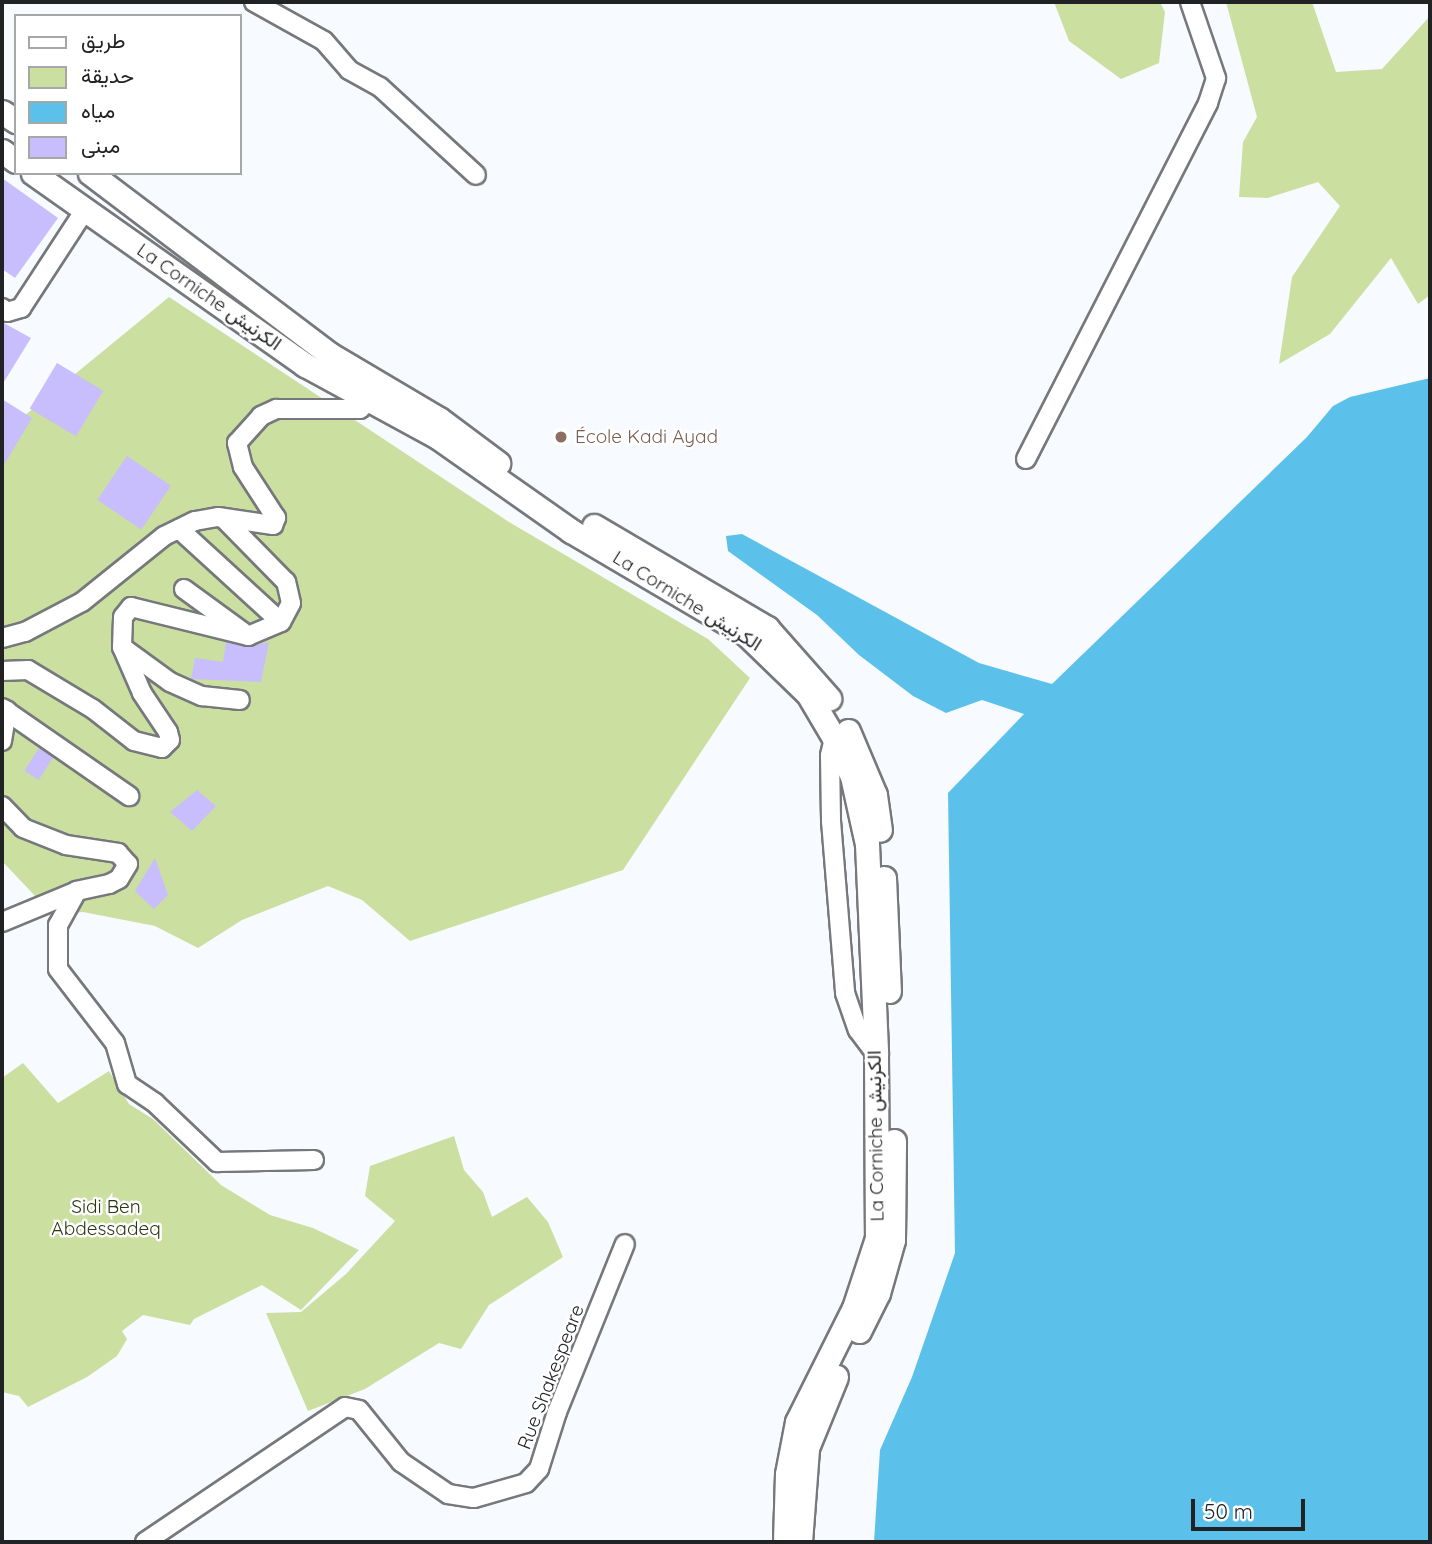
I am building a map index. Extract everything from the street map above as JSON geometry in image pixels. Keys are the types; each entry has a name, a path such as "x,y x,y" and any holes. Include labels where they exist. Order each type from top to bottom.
{"main road":[{"name":"La Corniche الكرنيش","path":"36,175 305,365 439,419 559,506 767,628 828,698 865,766 877,805 884,885 893,1240 878,1293 812,1430 802,1480 800,1542"},
{"name":"La Corniche الكرنيش","path":"93,175 329,354 376,393 571,531 746,634 808,694 834,738 858,796 867,844 876,1054 877,1238 854,1308 797,1422 787,1474 785,1542"}],"street":[{"path":"254,2 324,41 349,70 380,87 476,175"},
{"path":"1026,458 1208,103 1216,78 1190,2"},
{"path":"2,308 7,312 21,308 85,210"},
{"path":"2,638 25,632 82,602 179,529 201,519 223,518 276,523 243,467 237,443 261,416 276,409 302,407 360,410 376,393"},
{"path":"2,671 27,670 93,709 134,741 162,748 170,740 168,732 142,693 122,647 123,617 131,607 248,636 281,622 291,603 290,590 223,518"},
{"path":"179,529 281,622"},
{"path":"184,589 248,636"},
{"path":"122,647 170,682 202,696 240,700"},
{"path":"2,741 4,709"},
{"path":"4,709 129,796"},
{"path":"834,738 830,802 845,993 858,1030 876,1054"},
{"path":"2,806 23,828 66,845 118,853 128,864 119,879 77,891 2,922"},
{"path":"77,891 58,925 58,970 115,1043 127,1084 217,1162 314,1160"},
{"name":"Rue Shakespeare","path":"145,1542 345,1407 359,1410 401,1462 448,1494 474,1498 526,1483 542,1462 557,1412 625,1244"}],"green space":[{"path":"1054,2 1160,2 1165,12 1159,63 1121,79 1069,41"},
{"path":"1226,2 1312,2 1336,72 1382,69 1430,16 1430,295 1418,304 1391,258 1330,334 1279,364 1292,277 1340,206 1318,182 1268,198 1239,197 1243,142 1257,117"},
{"path":"169,297 509,522 708,639 750,678 623,870 410,941 362,900 328,886 242,920 198,948 155,926 83,912 53,915 2,861 2,434"},
{"name":"Sidi Ben Abdessadeq","path":"23,1063 58,1103 109,1071 129,1104 153,1119 221,1185 270,1215 313,1228 359,1250 301,1310 262,1285 194,1319 190,1325 143,1315 122,1331 127,1339 117,1356 87,1377 28,1407 19,1396 2,1392 2,1078"},
{"path":"454,1136 464,1170 483,1192 492,1217 527,1197 548,1222 563,1257 489,1305 461,1349 439,1343 365,1389 308,1411 266,1313 301,1312 346,1274 395,1221 365,1196 370,1166"}],"water":[{"path":"1430,378 1430,1542 874,1542 880,1450 912,1377 955,1253 948,793 1024,714 982,700 946,713 913,696 859,655 817,615 728,551 726,536 742,534 979,663 1052,684 1307,437 1333,406 1350,397"}],"building":[{"path":"2,178 58,218 15,278 2,269"},
{"path":"2,322 31,338 2,385"},
{"path":"57,363 103,391 76,436 30,408"},
{"path":"2,399 32,418 2,468"},
{"path":"127,456 171,486 141,530 97,500"},
{"path":"226,642 246,647 269,642 261,682 191,679 195,658 223,662"},
{"path":"39,748 53,757 39,780 24,771"},
{"path":"197,790 216,806 192,831 170,812"},
{"path":"155,858 168,895 154,909 135,891"}],"place":[{"name":"École Kadi Ayad","path":"561,437"}]}
